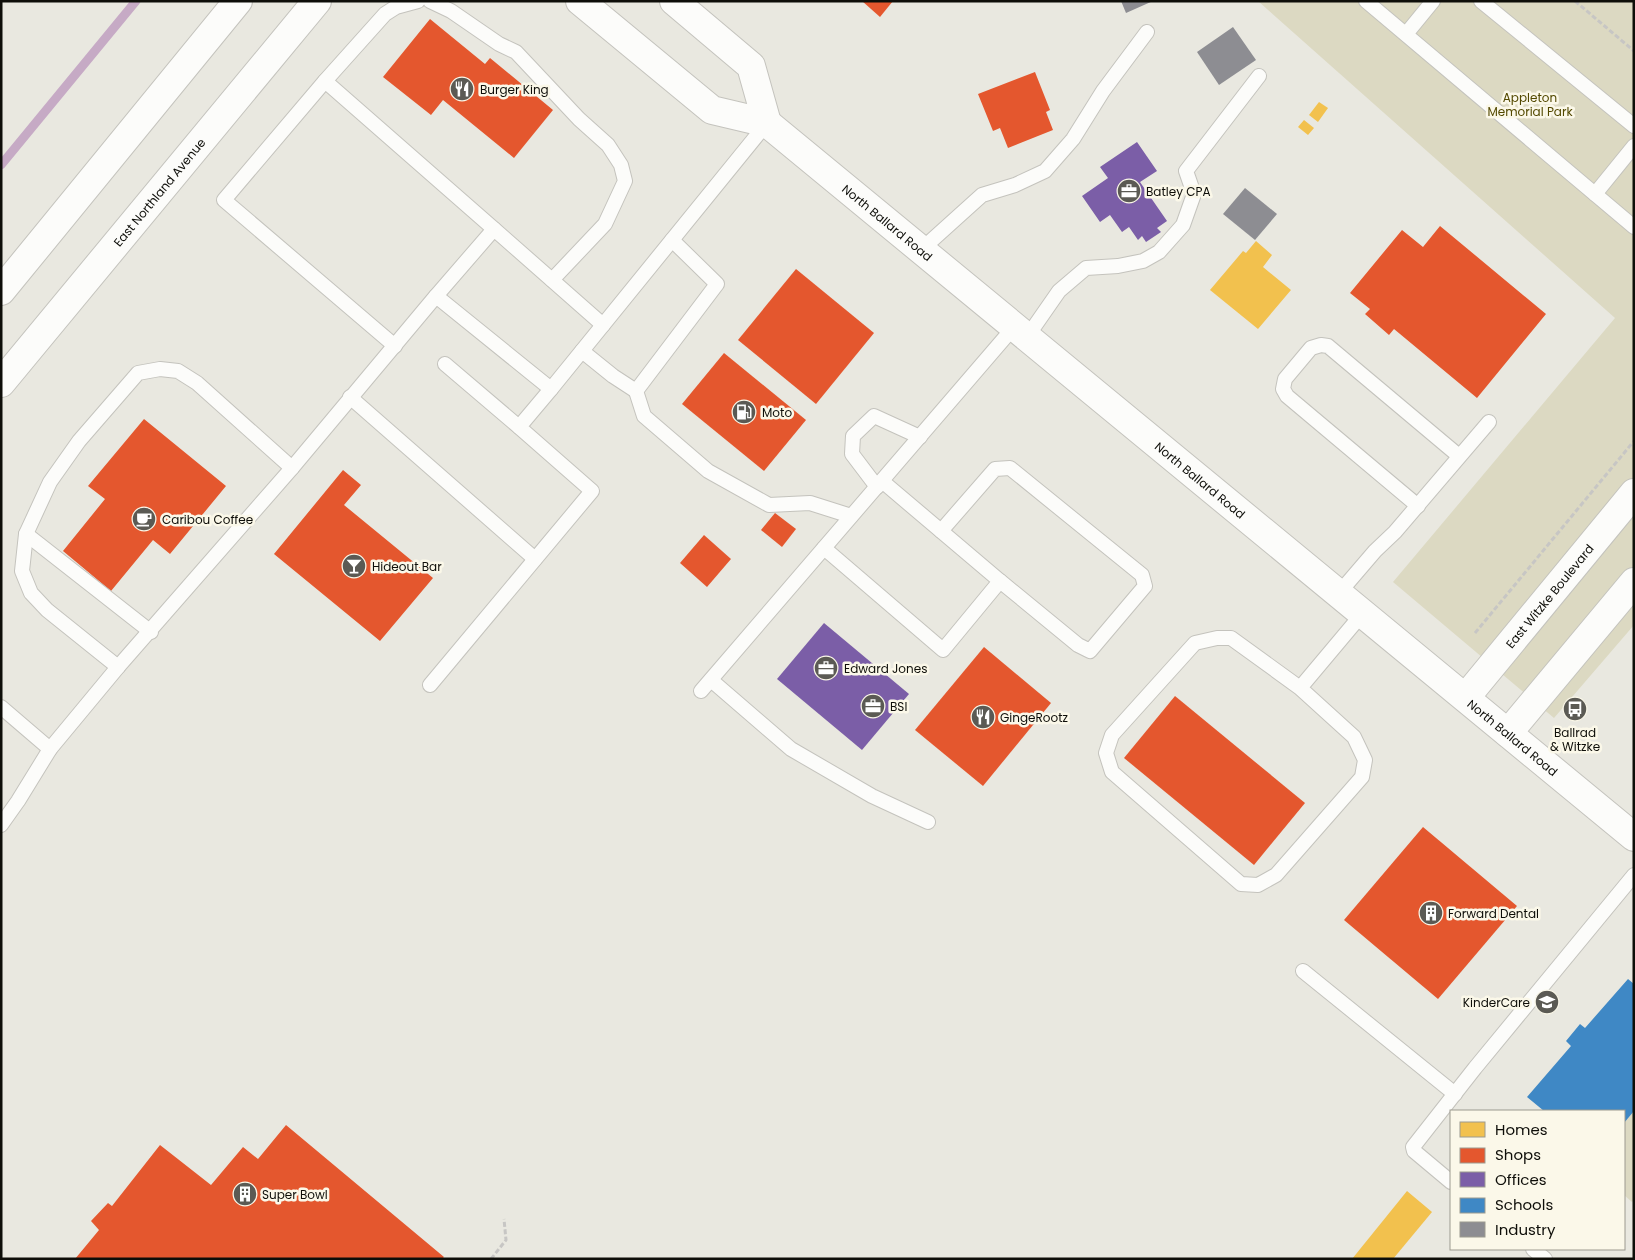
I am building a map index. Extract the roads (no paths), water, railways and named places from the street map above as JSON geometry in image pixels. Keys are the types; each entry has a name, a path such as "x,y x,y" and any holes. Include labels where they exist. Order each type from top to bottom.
{"main road":[{"path":"1,291 238,1"},
{"name":"East Northland Avenue","path":"1,383 317,1"},
{"name":"North Ballard Road","path":"580,1 712,110 767,123 1634,837"},
{"path":"674,1 751,66 767,123"},
{"name":"East Witzke Boulevard","path":"1466,698 1634,493"},
{"path":"1508,733 1634,582"}],"lane":[{"path":"395,346 224,200 385,14 396,7 418,1"},
{"path":"430,1 516,52 579,119 608,145 621,165 625,181 605,224 552,280"},
{"path":"1366,1 1634,227"},
{"path":"1406,34 1433,1"},
{"path":"1481,1 1634,126"},
{"path":"921,250 982,195 1015,185 1045,171 1074,139 1103,91 1147,32"},
{"path":"701,691 920,437 1059,291 1086,268 1118,266 1143,261 1158,252 1183,225 1194,194 1186,171 1259,76"},
{"path":"326,81 603,325"},
{"path":"519,427 767,123"},
{"path":"1595,194 1634,146"},
{"path":"1,825 50,749 118,667 151,632 292,468 350,397 494,229"},
{"path":"636,391 717,284 672,240"},
{"path":"436,296 551,389"},
{"path":"1418,506 1287,396 1283,389 1285,379 1311,348 1321,345 1328,346 1459,456"},
{"path":"582,350 613,376 636,391 644,416 708,471 770,505 810,503 852,516"},
{"path":"430,685 592,491 445,364"},
{"path":"118,667 47,610 31,593 22,571 26,534 50,482 79,441 138,372 160,369 178,371 197,383 292,468"},
{"path":"350,397 535,559"},
{"path":"920,437 874,416 853,436 852,454 879,484 941,531 1078,645 1090,650 1145,586 1142,575 1010,468 995,469 941,531"},
{"path":"1339,593 1375,551 1418,506 1489,422"},
{"path":"26,534 151,632"},
{"path":"824,548 943,650 1000,581"},
{"path":"1300,688 1362,613"},
{"path":"1216,638 1232,638 1300,688 1354,737 1365,760 1362,777 1276,875 1258,885 1241,884 1112,772 1106,753 1112,735 1195,643 1216,638"},
{"path":"711,680 791,748 872,796 928,822"},
{"path":"1,707 50,749"},
{"path":"1450,1181 1414,1151 1413,1147 1634,875"},
{"path":"1303,971 1455,1094"},
{"path":"1534,1250 1545,1259"}],"waterway":[{"path":"1,165 136,1"}],"place":[{"name":"Burger King","path":"462,89"},
{"name":"Batley CPA","path":"1129,191"},
{"name":"Moto","path":"744,412"},
{"name":"Caribou Coffee","path":"144,519"},
{"name":"Hideout Bar","path":"354,566"},
{"name":"Edward Jones","path":"826,668"},
{"name":"BSI","path":"873,706"},
{"name":"Ballrad & Witzke","path":"1575,709"},
{"name":"GingeRootz","path":"983,717"},
{"name":"Forward Dental","path":"1431,913"},
{"name":"KinderCare","path":"1547,1002"},
{"name":"Super Bowl","path":"245,1194"}],"park label":[{"name":"Appleton Memorial Park","path":"1530,104"}]}
